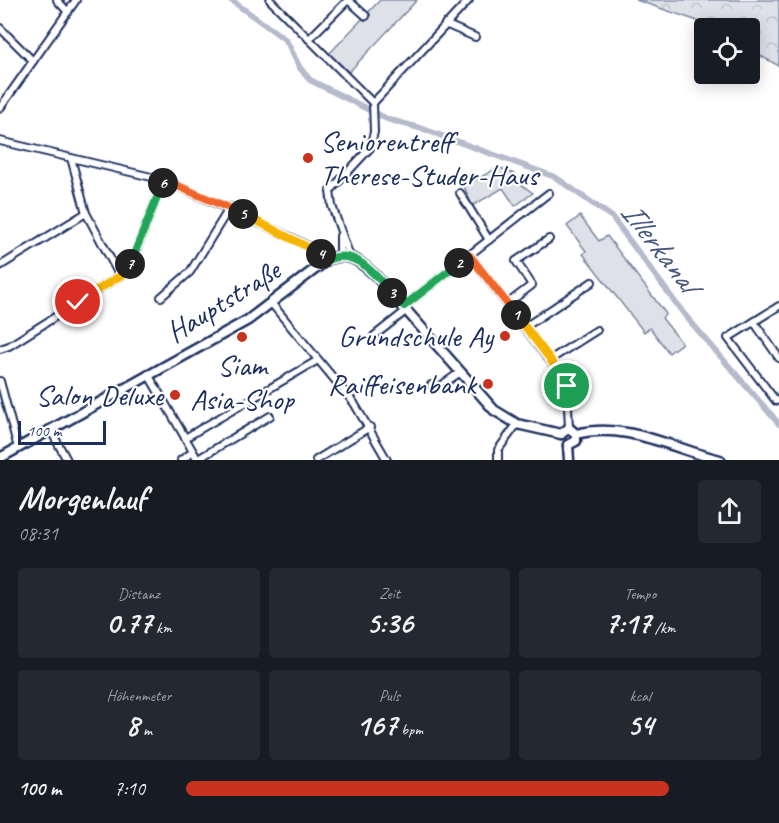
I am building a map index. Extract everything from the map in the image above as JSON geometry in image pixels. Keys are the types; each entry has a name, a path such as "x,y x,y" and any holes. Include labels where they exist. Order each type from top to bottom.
{"main road":[{"name":"Hauptstraße","path":"0,458 214,339 272,303 327,260 340,256 350,257"},
{"path":"350,257 376,276 459,373 494,410 517,424 561,434 573,431 627,432 720,460"},
{"path":"568,445 576,441 573,431"},
{"path":"561,434 561,440 568,445"},
{"path":"568,445 569,460"}],"street":[{"path":"57,0 68,12"},
{"path":"0,108 76,0"},
{"path":"270,0 373,105 374,120 370,148 330,191 350,257"},
{"path":"309,39 348,0 366,15"},
{"path":"373,105 469,0"},
{"path":"445,24 475,37"},
{"path":"0,28 33,61"},
{"path":"0,141 164,180 230,207 317,251 327,260"},
{"path":"71,158 86,213 117,271 123,274"},
{"path":"0,349 9,346 123,274 131,263 164,180"},
{"path":"460,193 489,240"},
{"path":"374,336 405,308 549,193"},
{"path":"161,297 190,272 230,207"},
{"path":"0,266 86,213"},
{"path":"340,230 340,256"},
{"path":"507,304 532,285 516,261 549,239"},
{"path":"470,256 550,359 567,386 573,431"},
{"path":"525,327 591,282"},
{"path":"272,303 354,403 370,427 387,460"},
{"path":"778,307 728,338 778,400"},
{"path":"754,322 779,358"},
{"path":"550,359 597,330"},
{"path":"185,438 318,360"},
{"path":"431,385 439,387 459,373"},
{"path":"148,374 198,459 270,416"},
{"path":"0,381 18,448"},
{"path":"498,460 498,450 517,424"},
{"path":"316,460 370,427"},
{"path":"50,429 67,460"},
{"path":"182,460 193,452"}],"green space":[{"path":"380,0 417,0 349,72 329,54"},
{"path":"636,0 779,0 779,66 760,56 760,18 694,20"},
{"path":"499,167 516,175 518,182 533,193 515,206 503,188 472,206 464,186"},
{"path":"580,216 599,241 607,236 666,314 662,318 682,343 669,353 650,328 644,332 583,254 586,251 567,226"}],"waterway":[{"name":"Illerkanal","path":"231,0 286,40 300,68 310,80 387,119 423,129 555,177 612,217 684,314 779,424"}],"place":[{"name":"Seniorentreff Therese-Studer-Haus","path":"308,158"},
{"name":"Grundschule Ay","path":"505,336"},
{"name":"Siam Asia-Shop","path":"242,337"},
{"name":"Raiffeisenbank","path":"488,384"},
{"name":"Salon Deluxe","path":"175,395"}],"route":[{"path":"78,302 123,274 131,263 164,180 230,207 317,251 327,260 340,256 354,258 376,276 404,306 470,256 550,359 567,386"}]}
